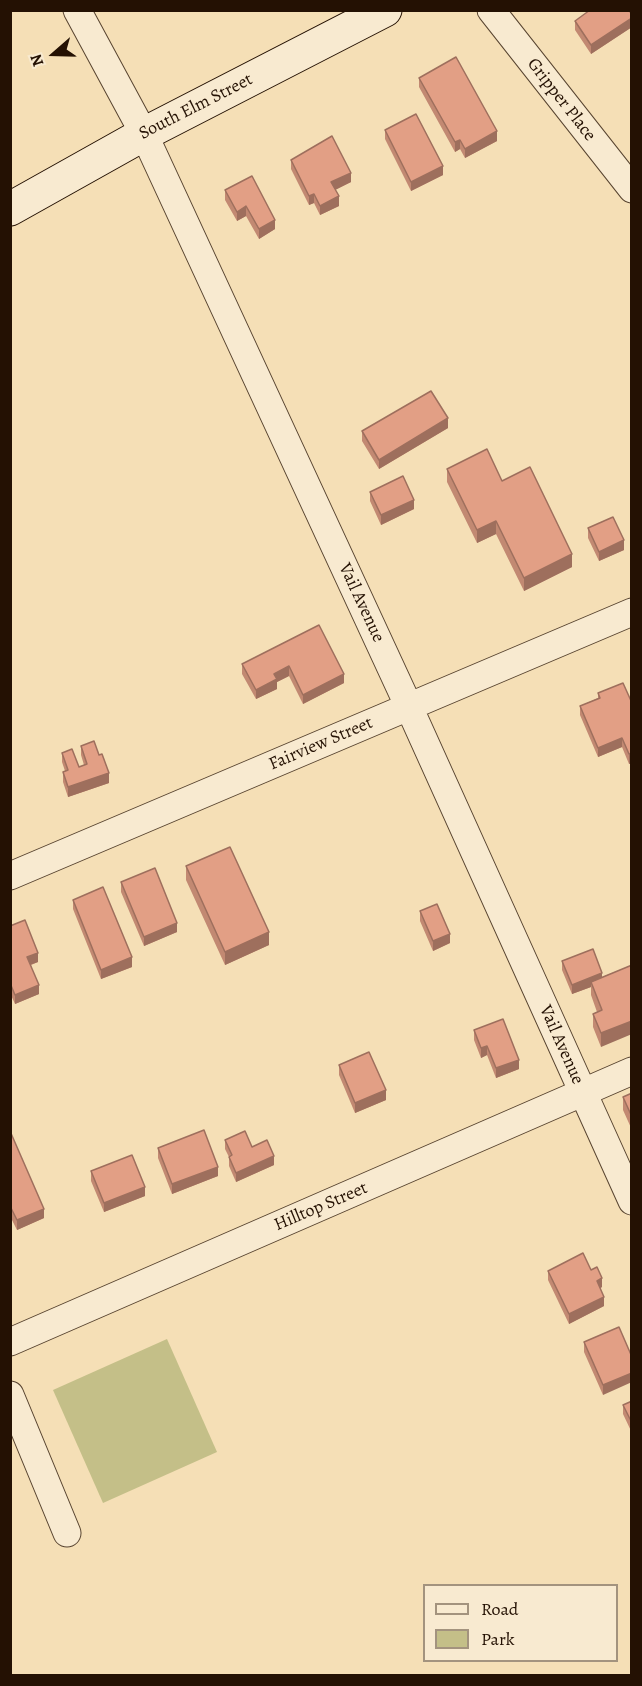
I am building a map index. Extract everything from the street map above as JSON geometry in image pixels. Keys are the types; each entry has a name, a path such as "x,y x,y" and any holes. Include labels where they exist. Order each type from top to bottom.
{"street":[{"name":"Vail Avenue","path":"77,10 144,134 409,706 632,1201"},
{"name":"South Elm Street","path":"10,210 144,134 385,10"},
{"name":"Gripper Place","path":"491,10 632,189"},
{"name":"Fairview Street","path":"10,876 632,612"},
{"name":"Hilltop Street","path":"10,1342 632,1071"},
{"path":"10,1395 67,1533"}],"green space":[{"path":"167,1339 217,1452 103,1503 53,1390"}],"building":[{"path":"590,10 629,10 632,18 591,45 575,21"},
{"path":"456,57 497,131 465,149 460,140 455,142 419,78"},
{"path":"416,114 443,166 411,182 385,130"},
{"path":"332,136 351,173 331,182 339,196 320,206 314,194 309,196 291,160"},
{"path":"252,176 275,220 259,229 246,206 237,212 225,190"},
{"path":"431,391 448,418 379,460 362,431"},
{"path":"487,449 502,481 530,467 572,554 524,578 496,521 477,530 447,469"},
{"path":"403,476 414,500 381,515 370,492"},
{"path":"613,517 624,540 599,552 588,528"},
{"path":"319,625 344,674 303,695 289,666 274,674 277,679 256,690 242,664"},
{"path":"623,683 632,703 632,753 629,754 622,738 598,748 580,706 600,698 598,693"},
{"path":"94,741 109,773 68,787 63,772 68,770 62,753 72,749 79,767 87,764 81,746"},
{"path":"230,847 269,932 225,952 186,866"},
{"path":"155,868 177,923 144,937 121,882"},
{"path":"103,887 132,957 101,970 73,900"},
{"path":"437,904 450,934 433,941 420,911"},
{"path":"25,920 38,953 27,957 39,985 15,995 10,983 10,926"},
{"path":"593,949 602,973 572,985 562,961"},
{"path":"632,965 632,1021 601,1033 593,1014 602,1010 591,982"},
{"path":"503,1019 519,1060 496,1068 487,1046 481,1048 474,1030"},
{"path":"369,1052 386,1090 355,1103 339,1065"},
{"path":"632,1093 632,1117 623,1097"},
{"path":"204,1130 218,1167 172,1184 158,1148"},
{"path":"10,1131 44,1209 17,1220 10,1206"},
{"path":"245,1131 252,1147 267,1140 274,1156 236,1173 229,1157 232,1155 225,1140"},
{"path":"132,1155 145,1187 104,1203 91,1171"},
{"path":"583,1253 591,1270 597,1267 602,1278 597,1281 604,1297 569,1314 548,1271"},
{"path":"619,1327 632,1357 632,1373 603,1385 584,1342"},
{"path":"632,1401 632,1423 623,1405"}]}
